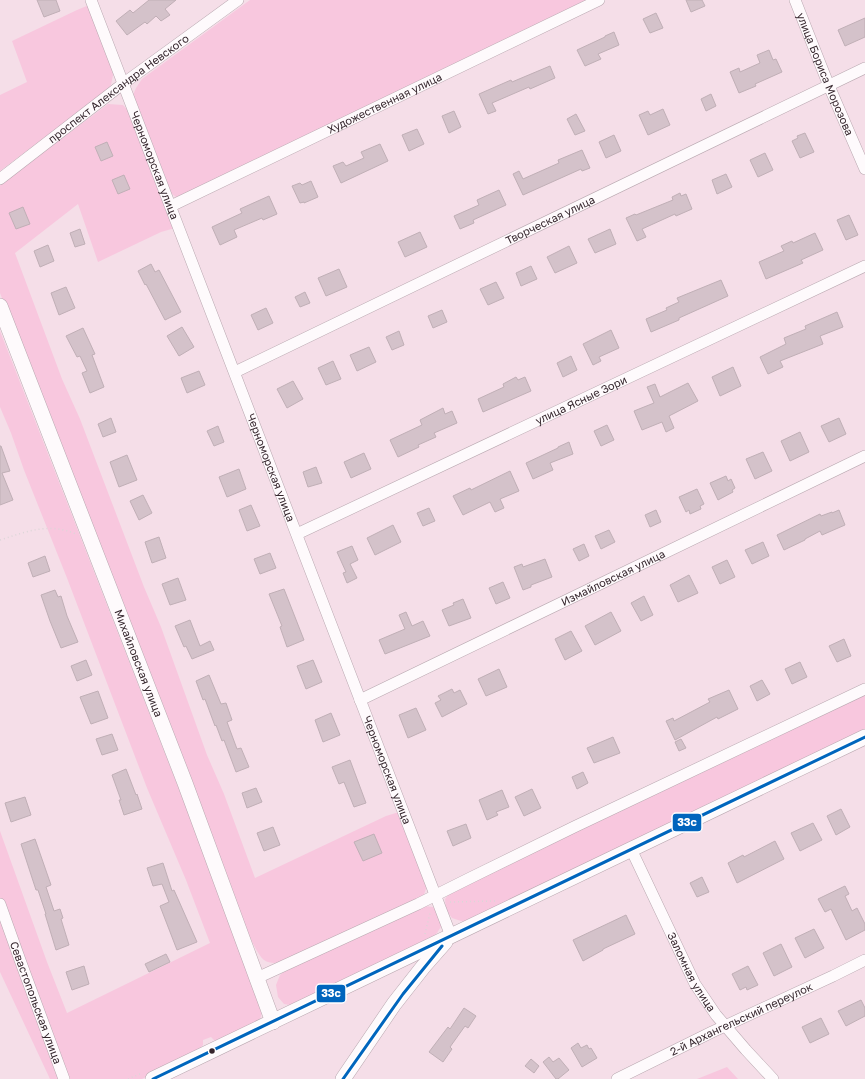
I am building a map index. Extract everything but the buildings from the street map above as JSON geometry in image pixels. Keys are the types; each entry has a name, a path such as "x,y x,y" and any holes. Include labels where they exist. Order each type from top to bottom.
{"street":[{"name":"Черноморская улица","path":"91,0 451,936"},
{"name":"проспект Александра Невского","path":"0,179 124,83 238,0"},
{"name":"Художественная улица","path":"171,206 599,0"},
{"name":"улица Бориса Морозова","path":"795,0 829,86 865,169"},
{"name":"Творческая улица","path":"235,372 865,68"},
{"name":"улица Ясные Зори","path":"297,534 865,266"},
{"name":"Михайловская улица","path":"0,306 185,783 273,1022"},
{"name":"Измайловская улица","path":"360,700 865,456"},
{"path":"257,978 436,896 468,878 865,689"},
{"path":"154,1079 865,737"},
{"name":"Заломная улица","path":"631,849 695,984 725,1025 746,1050 774,1079"},
{"name":"Севастопольская улица","path":"0,904 64,1079"},
{"path":"343,1079 394,1004 423,967 451,936"},
{"name":"2-й Архангельский переулок","path":"617,1079 725,1025 865,960"}],"path":[{"path":"0,540 35,529 51,528 72,532 92,542"}],"shaded area":[{"path":"250,0 594,0 184,196 176,197 168,191 133,95 142,79"},
{"path":"89,5 111,64 113,75 111,85 105,92 0,171 0,95 27,82 12,41"},
{"path":"108,104 123,105 131,114 175,228 161,232 98,262 78,204 15,253 62,379 80,419 144,587 161,627 207,755 224,794 255,878 386,816 399,812 427,885 424,895 419,899 282,962 271,963 264,960 255,948 246,928 0,293 0,185"},
{"path":"0,331 264,1007 260,1019 250,1028 223,1041 214,1040 211,1037 203,1040 203,1045 194,1055 142,1079 50,1079 0,972 0,831 67,1013 210,943 186,880 147,788 0,407"},
{"path":"865,693 865,730 475,920 464,922 452,918 446,910 445,899 453,889"},
{"path":"424,906 433,907 438,913 442,925 437,933 427,943 296,1006 284,1004 278,997 276,985 280,975 289,968"},
{"path":"727,1067 738,1079 697,1079"}],"transit line":[{"name":"33с","path":"153,1079 865,737"},
{"name":"33с","path":"343,1079 403,994 442,946"}]}
